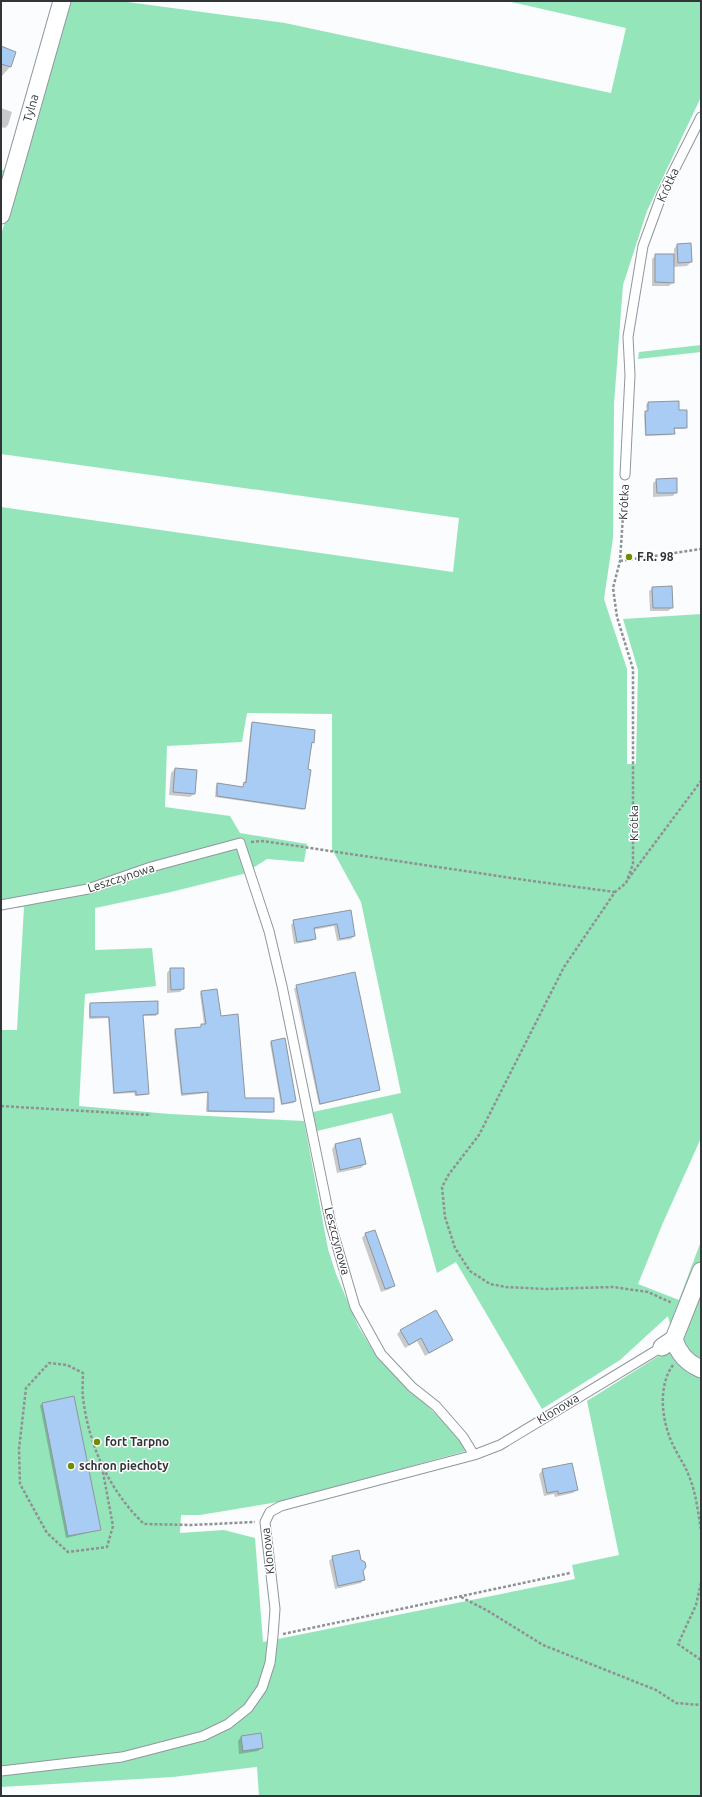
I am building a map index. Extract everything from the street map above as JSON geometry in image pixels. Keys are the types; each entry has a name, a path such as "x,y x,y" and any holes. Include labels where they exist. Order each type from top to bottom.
{"street":[{"name":"Tylna","path":"1,215 62,1"},
{"path":"701,1271 671,1345 688,1362 701,1368"}],"lane":[{"name":"Krótka","path":"625,475 630,375 628,337 642,246 662,194 701,117"},
{"name":"Leszczynowa","path":"1,906 88,889 151,867 240,843 269,931 282,986 331,1225 356,1307 381,1354 412,1388 436,1406 463,1437 474,1455"},
{"name":"Klonowa","path":"1,1770 122,1757 203,1736 228,1724 248,1708 262,1688 270,1663 275,1609 265,1522 270,1512 281,1506 474,1455 500,1445 671,1345"}],"path":[{"name":"Krótka","path":"625,475 620,561 613,588 617,617 633,669 634,864 626,883 615,892 564,967 479,1135 449,1174 442,1187 445,1217 455,1248 470,1271 490,1284 506,1287 546,1289 613,1287 648,1292 686,1309"},
{"path":"620,561 701,549"},
{"path":"626,883 701,780"},
{"path":"240,843 263,841 532,882 615,892"},
{"path":"1,1106 152,1115"},
{"path":"671,1345 675,1362 666,1374 664,1416 672,1444 689,1476 696,1499 701,1530"},
{"path":"102,1467 113,1526 107,1547 68,1552 47,1533 20,1484 19,1450 26,1388 50,1363 67,1364 84,1373 83,1397 94,1447 102,1467 132,1511 144,1524 191,1525 265,1522"},
{"path":"273,1636 570,1574"},
{"path":"701,1583 696,1604 678,1644 701,1660"},
{"path":"460,1597 488,1611 543,1645 656,1690 676,1703 701,1705"}],"green space":[{"path":"69,1 120,1 285,23 611,93 626,28 507,1 701,1 701,97 647,211 623,285 614,404 613,538 604,599 627,669 627,764 636,764 638,670 623,619 701,614 701,1138 662,1225 638,1284 679,1300 701,1241 701,1796 259,1796 257,1767 173,1777 1,1787 1,1030 17,1030 24,907 1,909 1,507 453,572 459,518 1,454 1,235 7,215 1,214 1,170 20,170","holes":["247,713 332,714 332,849 361,902 401,1093 313,1112 317,1131 392,1113 437,1273 456,1262 542,1409 620,1360 668,1316 676,1350 657,1357 587,1401 619,1555 572,1565 575,1579 263,1642 255,1538 224,1530 180,1533 181,1515 200,1515 284,1501 466,1451 458,1435 395,1375 374,1352 358,1326 336,1274 328,1249 304,1121 170,1114 79,1106 85,994 156,986 152,948 95,950 95,908 171,892 243,874 267,859 304,862 307,844 240,833 230,816 165,807 167,746 242,742"]},
{"path":"701,345 701,352 638,359 639,352"}],"building":[{"path":"1,46 16,52 11,67 1,64"},
{"path":"691,243 692,262 678,263 677,244"},
{"path":"655,254 674,254 674,283 655,282"},
{"path":"679,401 679,410 687,410 687,428 674,428 675,434 646,435 645,411 648,411 648,402"},
{"path":"677,478 677,493 657,493 656,479"},
{"path":"672,586 673,608 653,608 652,587"},
{"path":"252,722 315,730 314,743 312,742 308,769 311,770 305,809 217,796 217,783 243,787 244,782 246,783"},
{"path":"175,768 197,770 195,794 173,792"},
{"path":"351,910 355,936 340,939 337,924 314,928 316,939 297,942 293,920"},
{"path":"170,968 184,968 184,989 171,990"},
{"path":"355,972 380,1090 320,1104 296,985"},
{"path":"217,989 221,1016 238,1014 245,1098 274,1098 274,1112 208,1111 208,1092 182,1094 175,1029 201,1027 201,1024 206,1024 201,991"},
{"path":"158,1001 158,1014 143,1015 149,1094 136,1095 136,1091 114,1093 109,1017 90,1017 90,1003"},
{"path":"285,1038 296,1101 282,1104 271,1041"},
{"path":"360,1138 366,1164 340,1170 335,1144"},
{"path":"375,1230 395,1286 385,1289 365,1233"},
{"path":"436,1310 453,1340 429,1353 421,1338 409,1345 400,1330"},
{"name":"schron piechoty","path":"74,1396 101,1530 68,1536 42,1403"},
{"path":"572,1463 578,1490 558,1494 558,1491 547,1493 542,1469"},
{"path":"359,1550 361,1560 365,1562 366,1567 363,1571 365,1580 338,1586 332,1556"},
{"path":"261,1733 263,1748 243,1751 241,1736"}],"place":[{"name":"F.R. 98","path":"629,557"},
{"name":"fort Tarpno","path":"97,1442"},
{"name":"schron piechoty","path":"71,1466"}]}
